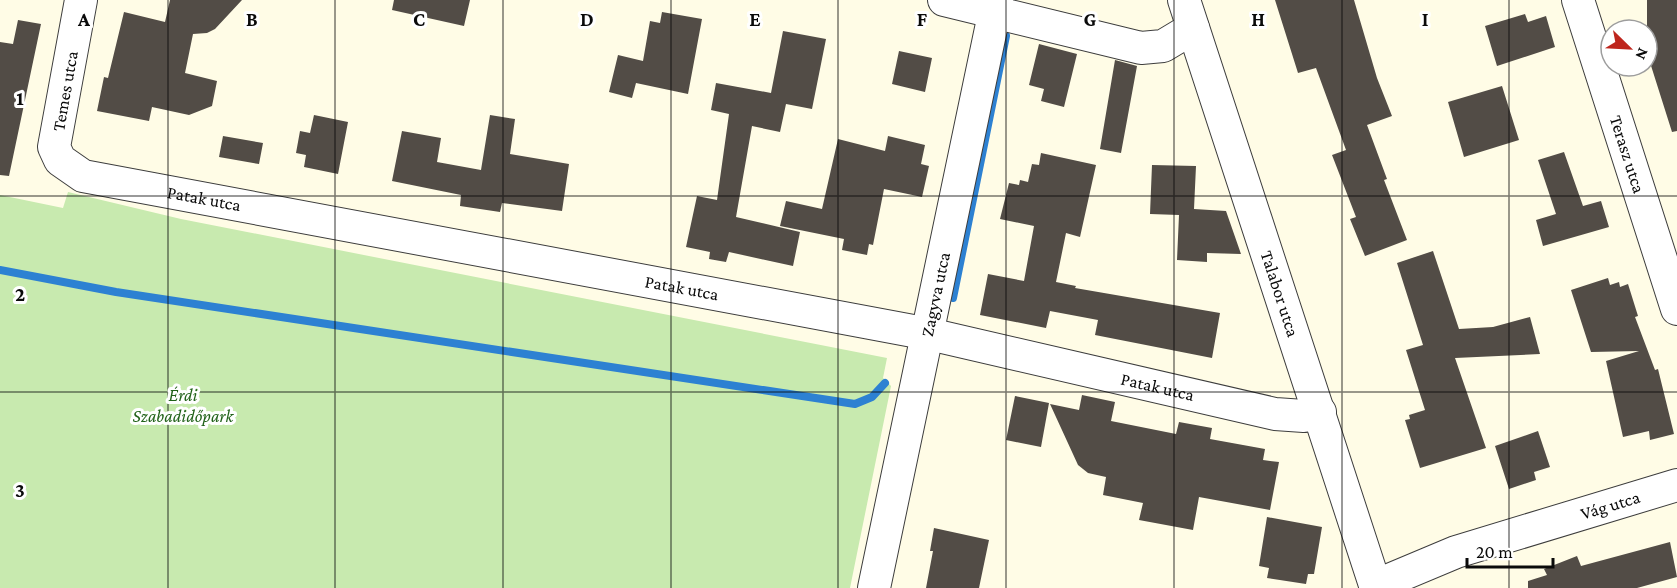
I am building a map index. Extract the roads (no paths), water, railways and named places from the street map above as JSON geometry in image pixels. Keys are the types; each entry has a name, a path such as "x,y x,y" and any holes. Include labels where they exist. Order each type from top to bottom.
{"street":[{"name":"Temes utca","path":"54,147 81,0"},
{"path":"944,0 996,5 1141,48 1163,46 1189,14"},
{"name":"Terasz utca","path":"1578,0 1677,309"},
{"name":"Zagyva utca","path":"874,588 996,5"},
{"name":"Talabor utca","path":"1189,14 1376,587"},
{"name":"Patak utca","path":"54,147 60,160 83,176 928,334 1275,414 1304,416 1320,412"},
{"name":"Vág utca","path":"1376,587 1456,552 1677,485"}],"waterway":[{"path":"953,298 1006,36"},
{"path":"0,270 116,292 855,404 872,397 885,383"}],"park label":[{"name":"Érdi Szabadidőpark","path":"183,405"}]}
